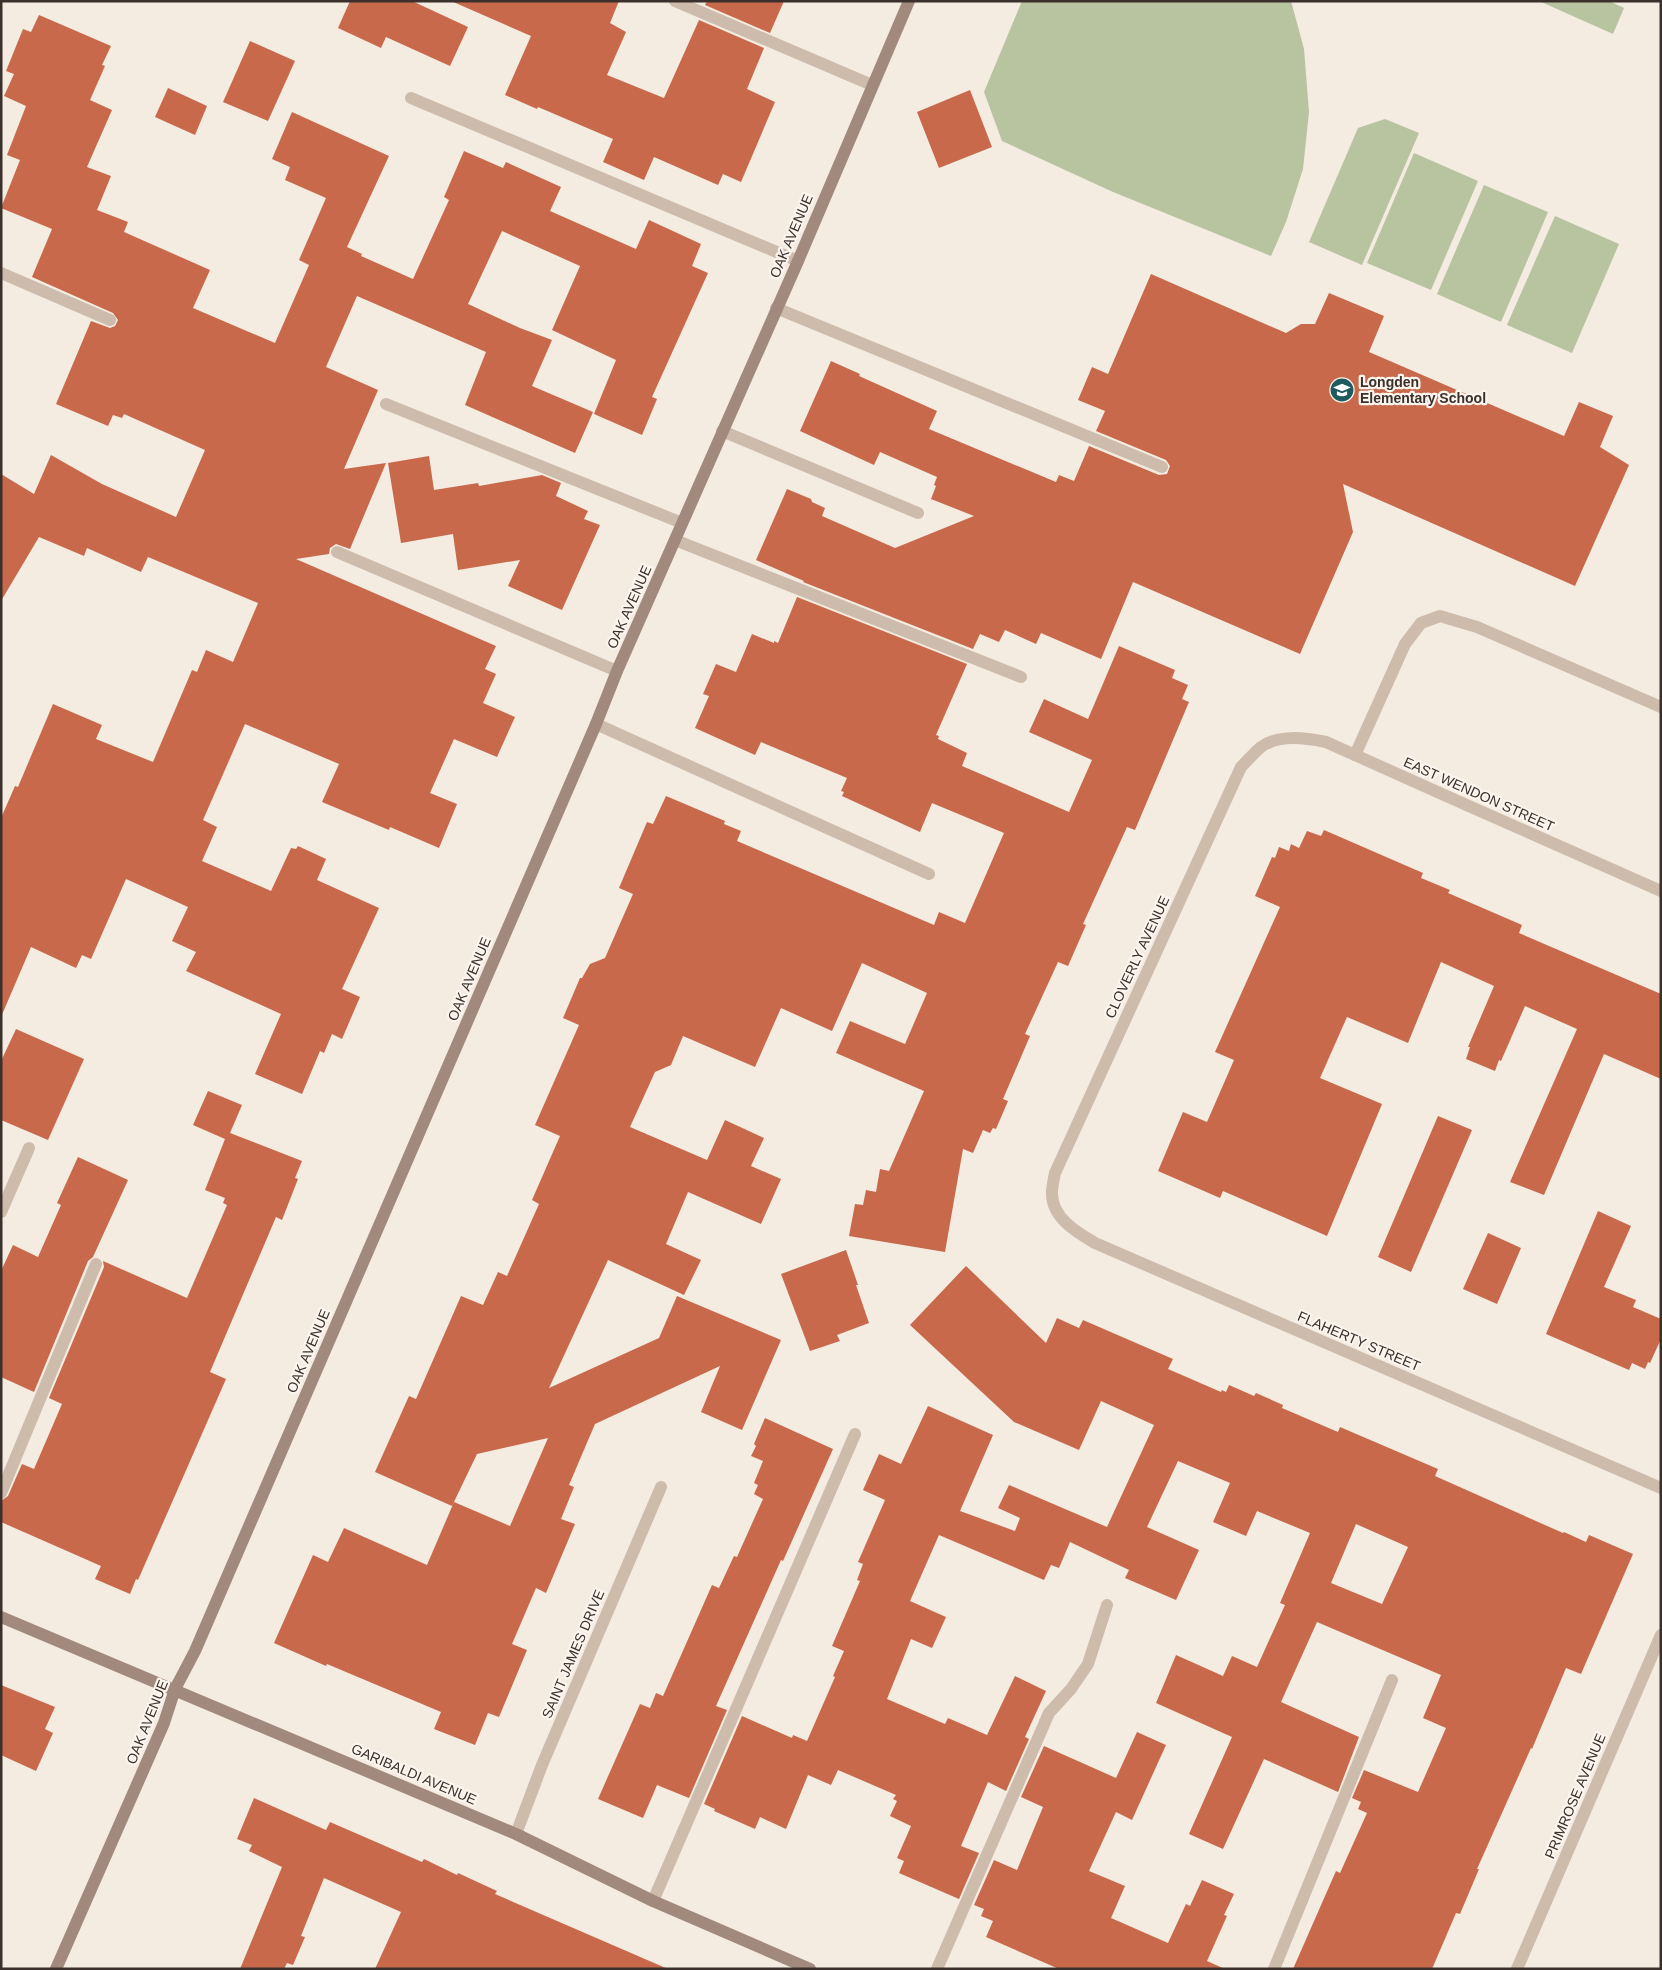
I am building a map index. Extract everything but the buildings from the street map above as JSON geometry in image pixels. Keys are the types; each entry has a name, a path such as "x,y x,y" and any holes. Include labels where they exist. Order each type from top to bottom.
{"street":[{"path":"675,1 872,85"},
{"name":"OAK AVENUE","path":"56,1969 596,724 617,670 798,261 909,1"},
{"path":"411,98 798,261"},
{"path":"1,273 110,320"},
{"path":"776,308 1162,466"},
{"path":"386,404 682,523"},
{"path":"722,431 918,514"},
{"path":"675,540 1021,677"},
{"path":"337,552 617,670"},
{"path":"1355,755 1405,644 1421,623 1440,616 1477,627 1661,707"},
{"path":"596,724 929,874"},
{"name":"EAST WENDON STREET","path":"1282,739 1304,738 1326,742 1661,890"},
{"name":"CLOVERLY AVENUE","path":"1055,1208 1052,1193 1055,1173 1241,767 1262,746 1282,739"},
{"path":"1,1212 29,1148"},
{"name":"FLAHERTY STREET","path":"1055,1208 1071,1229 1095,1243 1661,1488"},
{"path":"1,1493 96,1264"},
{"path":"653,1901 855,1434"},
{"name":"SAINT JAMES DRIVE","path":"516,1834 542,1765 661,1487"},
{"path":"937,1969 1050,1713 1088,1664 1107,1605"},
{"name":"GARIBALDI AVENUE","path":"1,1617 176,1689 516,1834 653,1901 810,1969"},
{"name":"PRIMROSE AVENUE","path":"1516,1969 1661,1635"},
{"path":"1274,1969 1392,1680"}],"green space":[{"path":"1022,1 1291,1 1304,49 1309,112 1303,169 1286,222 1271,256 1113,192 1002,141 984,92"},
{"path":"1539,1 1609,1 1624,8 1613,34"},
{"path":"1385,119 1419,133 1362,265 1309,242 1358,128"},
{"path":"1414,153 1478,181 1431,290 1367,263"},
{"path":"1484,185 1548,212 1501,322 1437,294"},
{"path":"1555,216 1619,244 1572,353 1507,325"}],"place":[{"name":"Longden Elementary School","path":"1342,390"}]}
